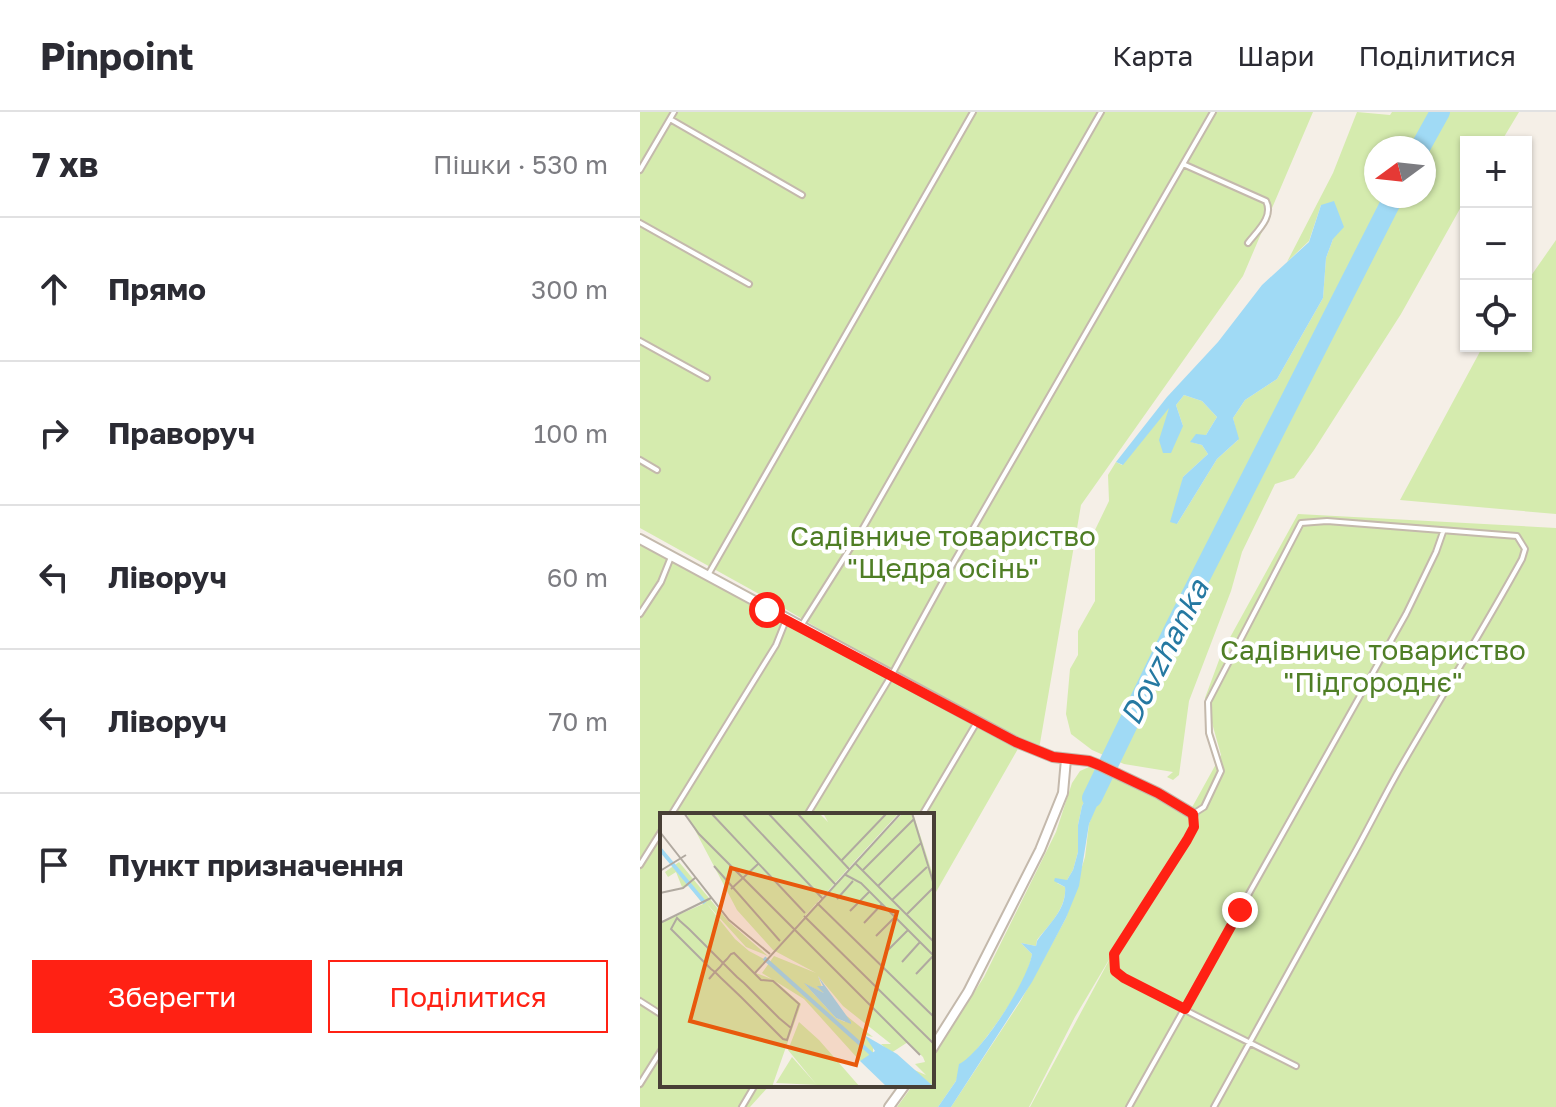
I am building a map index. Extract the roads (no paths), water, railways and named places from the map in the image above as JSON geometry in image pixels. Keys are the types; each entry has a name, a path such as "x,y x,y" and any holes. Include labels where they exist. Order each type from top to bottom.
{"street":[{"path":"640,539 977,722 1042,753 1099,765 1158,793 1193,814"},
{"path":"934,1046 968,992 1040,850 1063,793 1066,759"},
{"path":"889,1107 904,1087"}],"lane":[{"path":"640,170 674,112"},
{"path":"707,577 973,112"},
{"path":"800,628 863,528 1101,112"},
{"path":"808,813 891,676 1213,112"},
{"path":"670,119 802,195"},
{"path":"1183,164 1266,201 1270,208 1267,218 1248,243"},
{"path":"640,223 749,284"},
{"path":"640,341 707,378"},
{"path":"640,460 657,470"},
{"path":"1214,1107 1250,1042 1397,774 1516,569 1525,549 1517,536 1327,521 1301,523 1208,702 1209,733 1221,771 1204,807 1193,814 1194,827 1187,840 1121,942 1114,954 1113,964 1115,971 1124,978 1250,1042 1296,1066"},
{"path":"1129,1107 1406,614 1443,532"},
{"path":"640,614 661,582 671,557"},
{"path":"672,813 776,645 786,620"},
{"path":"923,813 977,722"},
{"path":"640,865 660,833"},
{"path":"640,1001 660,1014"},
{"path":"640,1084 660,1052"},
{"path":"742,1107 754,1087"}],"water":[{"path":"1334,201 1344,227 1333,239 1326,258 1323,298 1277,379 1245,400 1233,418 1239,439 1217,459 1177,524 1170,522 1183,477 1208,454 1202,445 1190,442 1196,434 1206,435 1217,417 1202,401 1184,395 1176,405 1183,426 1171,453 1163,453 1159,440 1169,408 1123,465 1116,462 1262,285 1309,242 1321,205"},
{"path":"1100,772 1106,776 1106,785 1089,824 1079,886 1066,918 1032,982 951,1107 938,1107 956,1081 959,1064 991,1032 1022,981 1032,954 1021,943 1036,946 1060,909 1065,887 1054,881 1055,878 1067,880 1073,870 1078,852 1082,806"}],"waterway":[{"name":"Dovzhanka","path":"1427,136 1440,112"},
{"name":"Dovzhanka","path":"1092,798 1176,625 1388,208"}],"park label":[{"name":"Садівниче товариство \"Щедра осінь\"","path":"943,551"},
{"name":"Садівниче товариство \"Підгороднє\"","path":"1373,665"}]}
